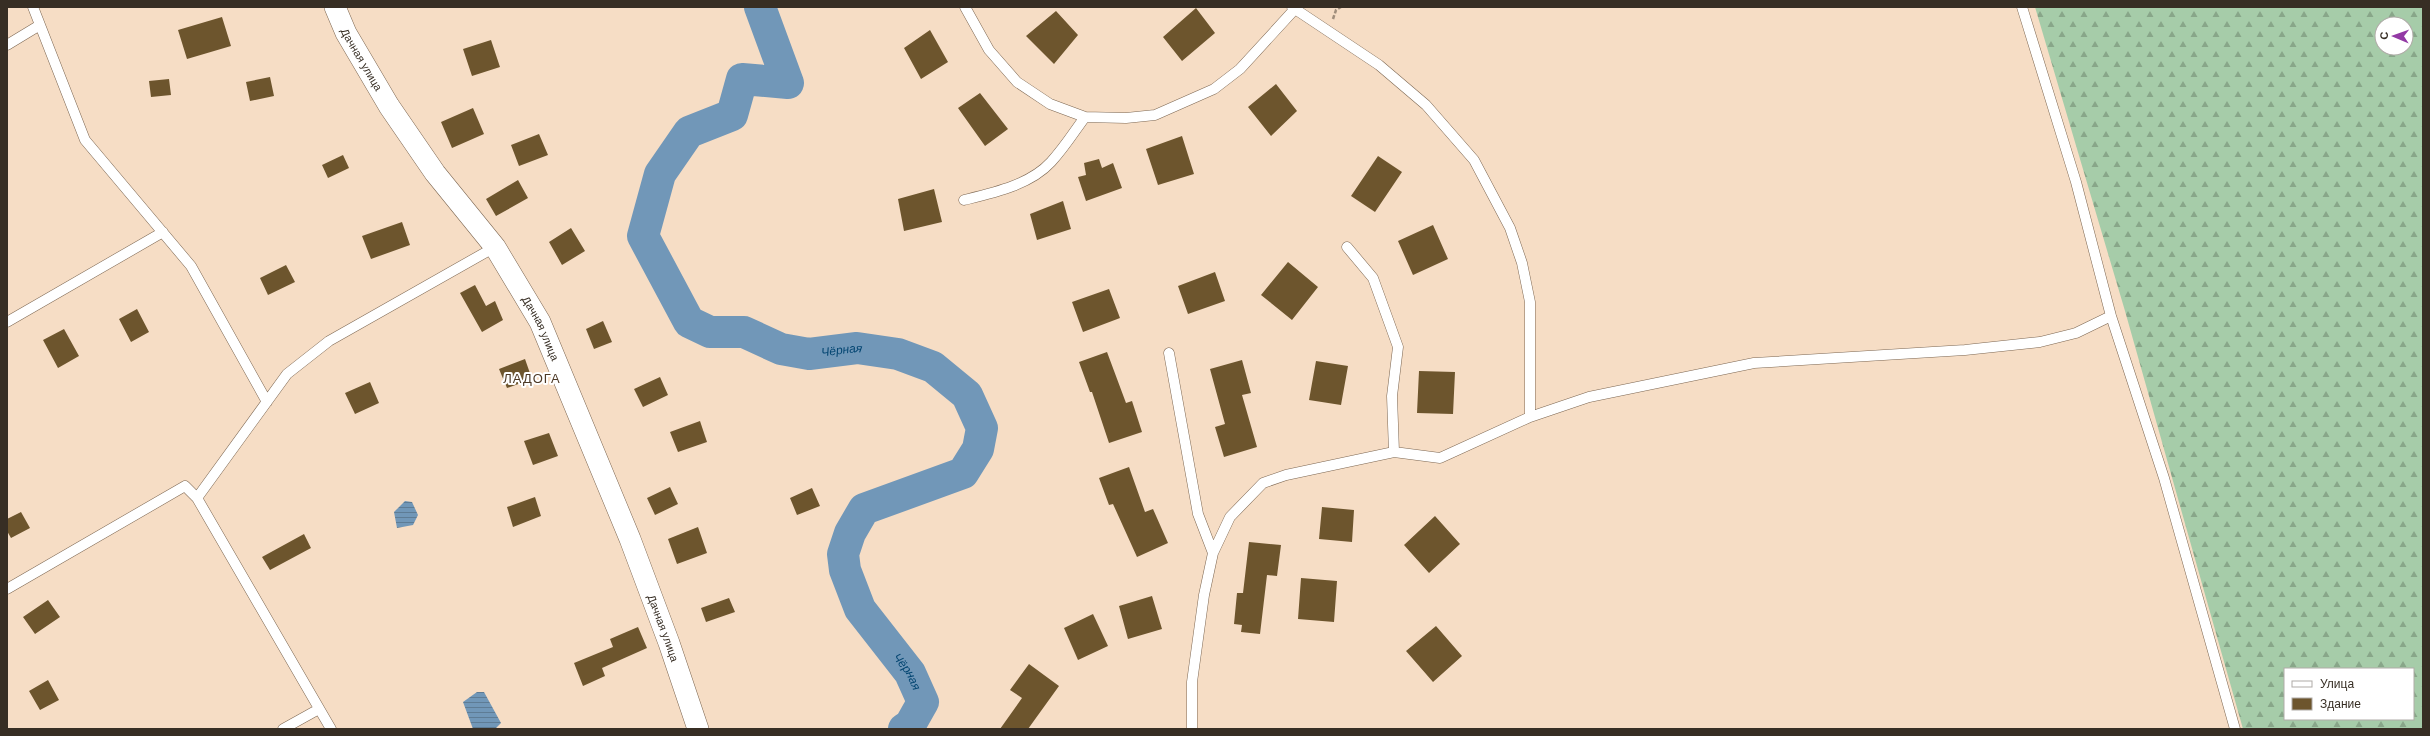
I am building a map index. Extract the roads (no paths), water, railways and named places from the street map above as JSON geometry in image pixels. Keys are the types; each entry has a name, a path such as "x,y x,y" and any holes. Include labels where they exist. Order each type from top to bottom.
{"street":[{"name":"Дачная улица","path":"335,7 346,33 388,106 435,173 495,247 540,322 630,539 669,643 698,729"}],"lane":[{"path":"33,7 85,140 191,266 267,402"},
{"path":"965,7 989,50 1017,82 1050,104 1085,117 1126,118 1155,115 1214,89 1240,69 1293,8 1379,65 1426,105 1474,160 1510,228 1522,263 1530,302 1530,417"},
{"path":"2022,7 2076,182 2111,316 2164,478 2235,729"},
{"path":"7,45 40,25"},
{"path":"964,200 1001,190 1032,177 1051,163 1085,117"},
{"path":"7,322 163,232"},
{"path":"197,498 287,374 329,341 495,247"},
{"path":"1347,247 1373,278 1398,347 1392,396 1394,452"},
{"path":"1192,729 1192,682 1204,595 1213,553 1230,517 1263,483 1286,475 1394,452 1440,458 1530,417 1589,397 1754,363 1965,350 2040,342 2076,333 2111,316"},
{"path":"1169,353 1198,514 1213,553"},
{"path":"7,589 185,486 197,498 330,729"},
{"path":"284,729 319,709"}],"water":[{"path":"405,501 412,502 418,515 413,525 397,528 394,512"},
{"path":"477,692 484,692 501,723 495,729 473,729 463,702"}],"waterway":[{"name":"Чёрная","path":"760,7 788,83 742,79 732,115 689,132 660,174 643,236 689,322 710,332 744,332 781,349 809,354 857,348 898,354 933,367 967,395 982,428 978,449 963,473 864,509 850,533 843,554 845,570 860,609 910,673 923,702 910,725 904,729"}],"district":[{"name":"ЛАДОГА","path":"532,378"}]}
